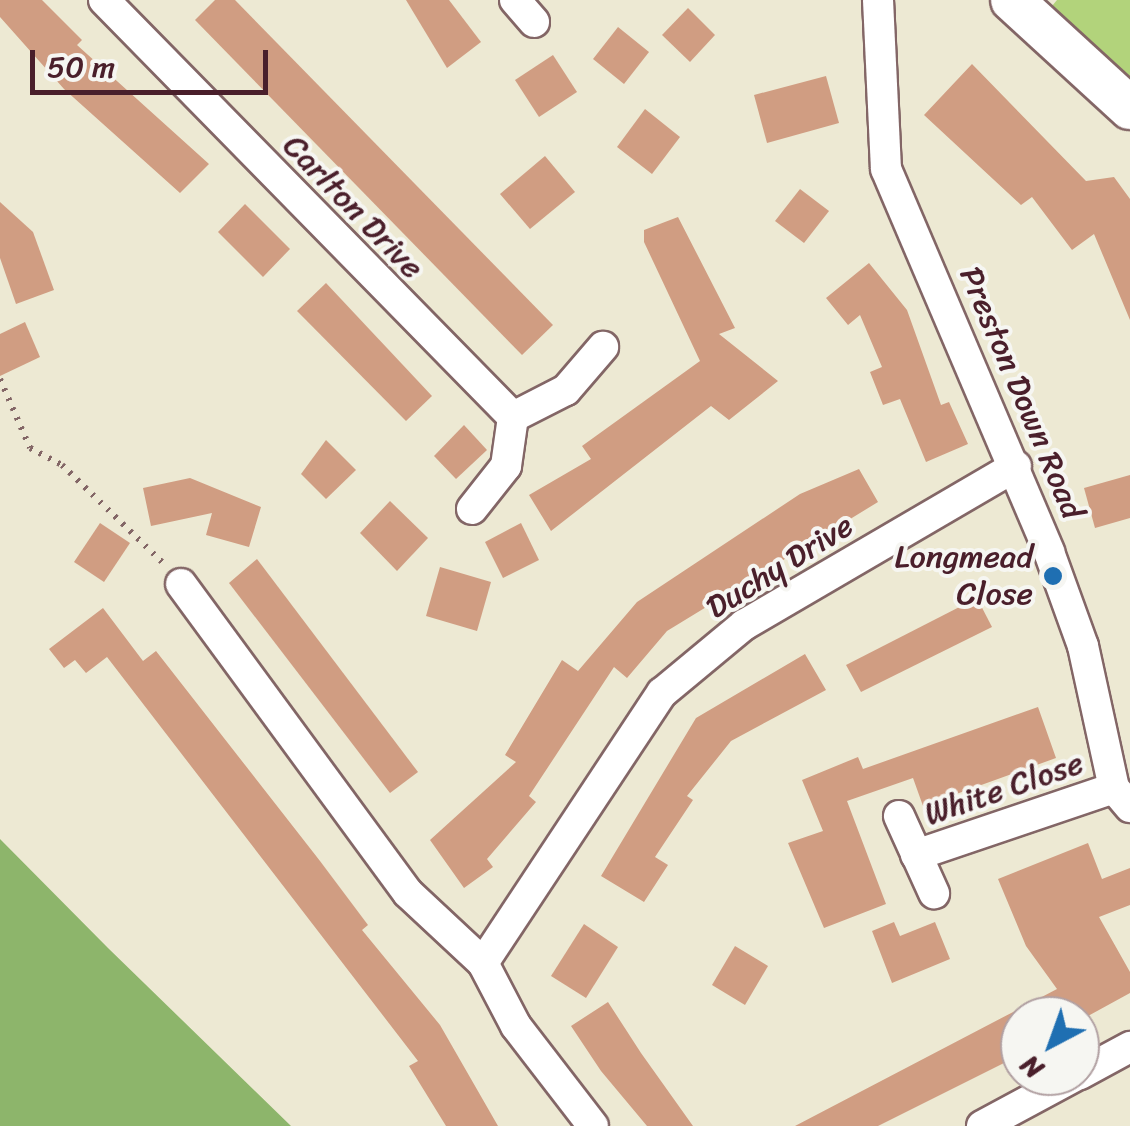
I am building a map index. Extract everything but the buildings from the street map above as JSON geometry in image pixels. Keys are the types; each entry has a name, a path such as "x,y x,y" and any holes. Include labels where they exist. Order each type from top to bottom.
{"street":[{"name":"Carlton Drive","path":"104,0 513,417"},
{"name":"Preston Down Road","path":"878,0 886,169 1016,466 1083,646 1122,798"},
{"path":"1012,0 1130,108"},
{"path":"472,509 506,466 513,417 566,390 604,347"},
{"name":"Duchy Drive","path":"483,964 662,693 744,625 1016,466"},
{"path":"181,584 408,893 483,964 516,1026 592,1126"},
{"name":"White Close","path":"916,855 1122,798"},
{"name":"White Close","path":"900,816 934,894"},
{"path":"1100,1063 1130,1046"},
{"path":"982,1126 1038,1096"}],"path":[{"path":"0,379 30,448 62,465 181,584"}],"green space":[{"path":"1057,0 1130,0 1130,108 1037,24"},
{"path":"0,839 108,948 291,1126 0,1126"}],"place":[{"name":"Longmead Close","path":"1053,576"}]}
